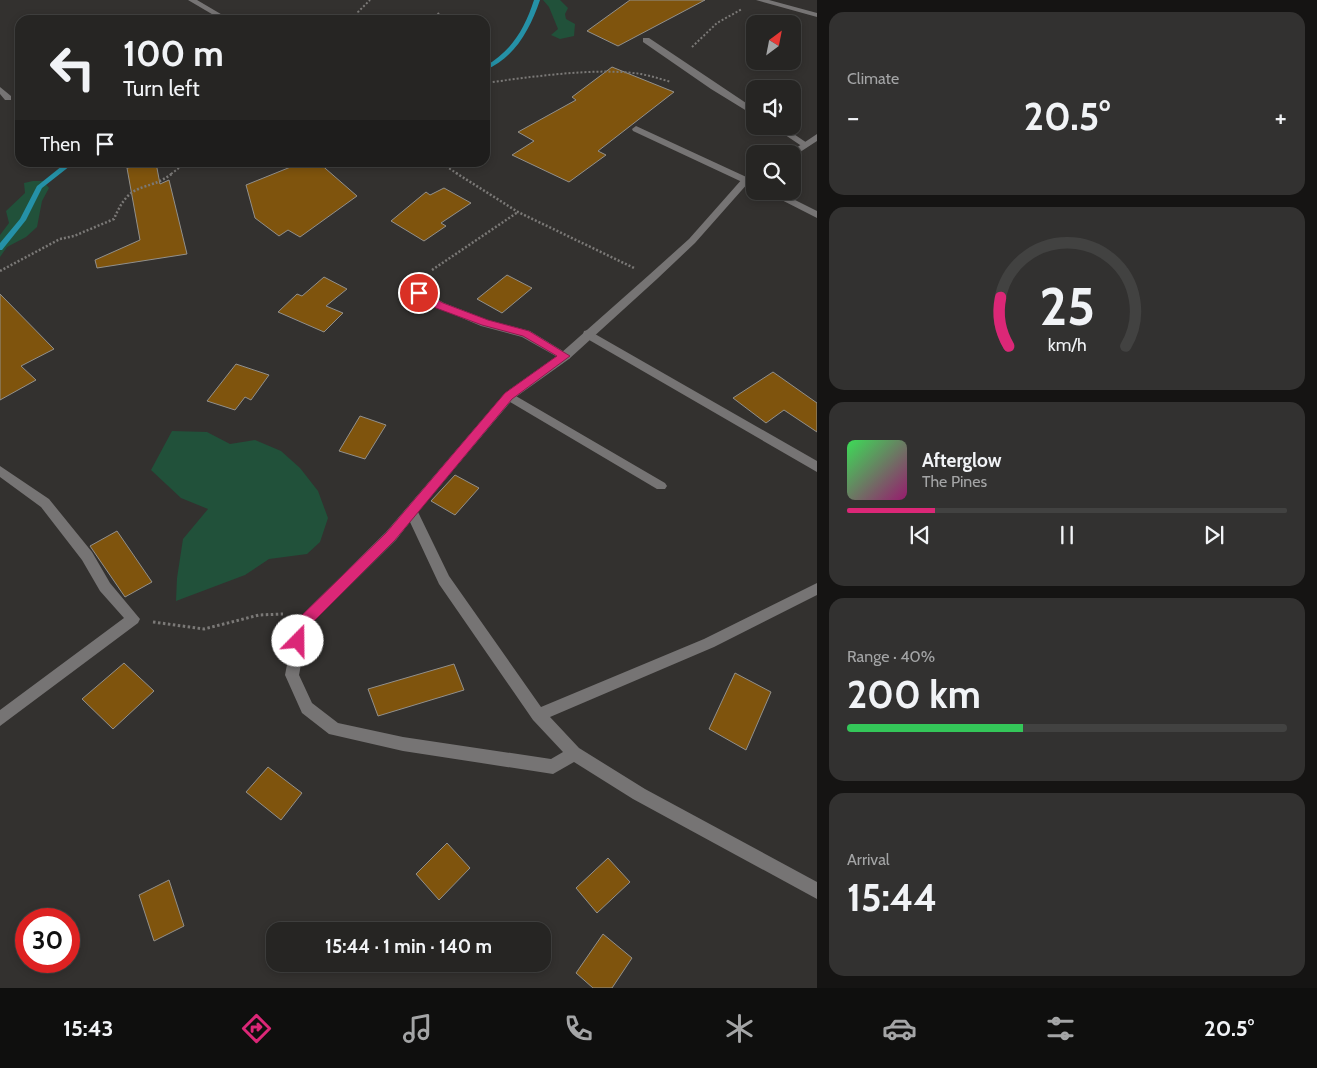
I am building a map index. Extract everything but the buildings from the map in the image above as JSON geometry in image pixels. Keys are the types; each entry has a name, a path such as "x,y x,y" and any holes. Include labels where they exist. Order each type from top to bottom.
{"street":[{"path":"760,0 817,15"},
{"path":"195,1 219,15"},
{"path":"646,40 722,94 746,108"},
{"path":"0,89 8,98"},
{"path":"636,129 746,177"},
{"path":"790,135 806,145"},
{"path":"801,148 817,137"},
{"path":"574,753 553,767 403,744 334,728 308,708 292,675 302,624 391,536 509,396 565,356 692,242 746,186"},
{"path":"787,200 817,215"},
{"path":"418,282 419,293 440,305 486,323 526,334 565,356"},
{"path":"588,334 817,467"},
{"path":"509,396 661,486"},
{"path":"0,471 46,503 87,556 104,587 133,619 0,719"},
{"path":"412,512 444,580 538,715 574,753 639,794 817,891"},
{"path":"538,715 709,643 817,589"}],"path":[{"path":"357,15 370,0"},
{"path":"677,61 717,23 747,6"},
{"path":"490,82 535,76 593,73 641,74 679,84"},
{"path":"0,270 60,238 74,236 114,219 121,202 129,193 170,175 180,167"},
{"path":"447,167 518,212 653,277"},
{"path":"418,282 438,264 518,212"},
{"path":"133,619 204,628 259,615 285,614 302,624"}],"green space":[{"path":"543,0 560,0 568,8 565,14 566,19 575,24 574,36 560,39 551,35 558,29 549,7"},
{"path":"43,181 49,188 42,201 37,227 26,237 7,247 0,257 0,235 9,223 6,211 25,193 24,183"},
{"path":"172,431 207,432 230,444 255,440 281,451 300,468 318,491 328,518 320,542 307,554 269,559 245,575 176,601 177,578 183,539 208,509 181,498 151,470"}],"waterway":[{"path":"490,66 504,56 518,40 529,21 537,0"},
{"path":"0,248 23,220 39,187 65,167"}],"route":[{"path":"298,641 302,624 391,536 509,396 565,356 526,334 486,323 440,305 419,293"}]}
